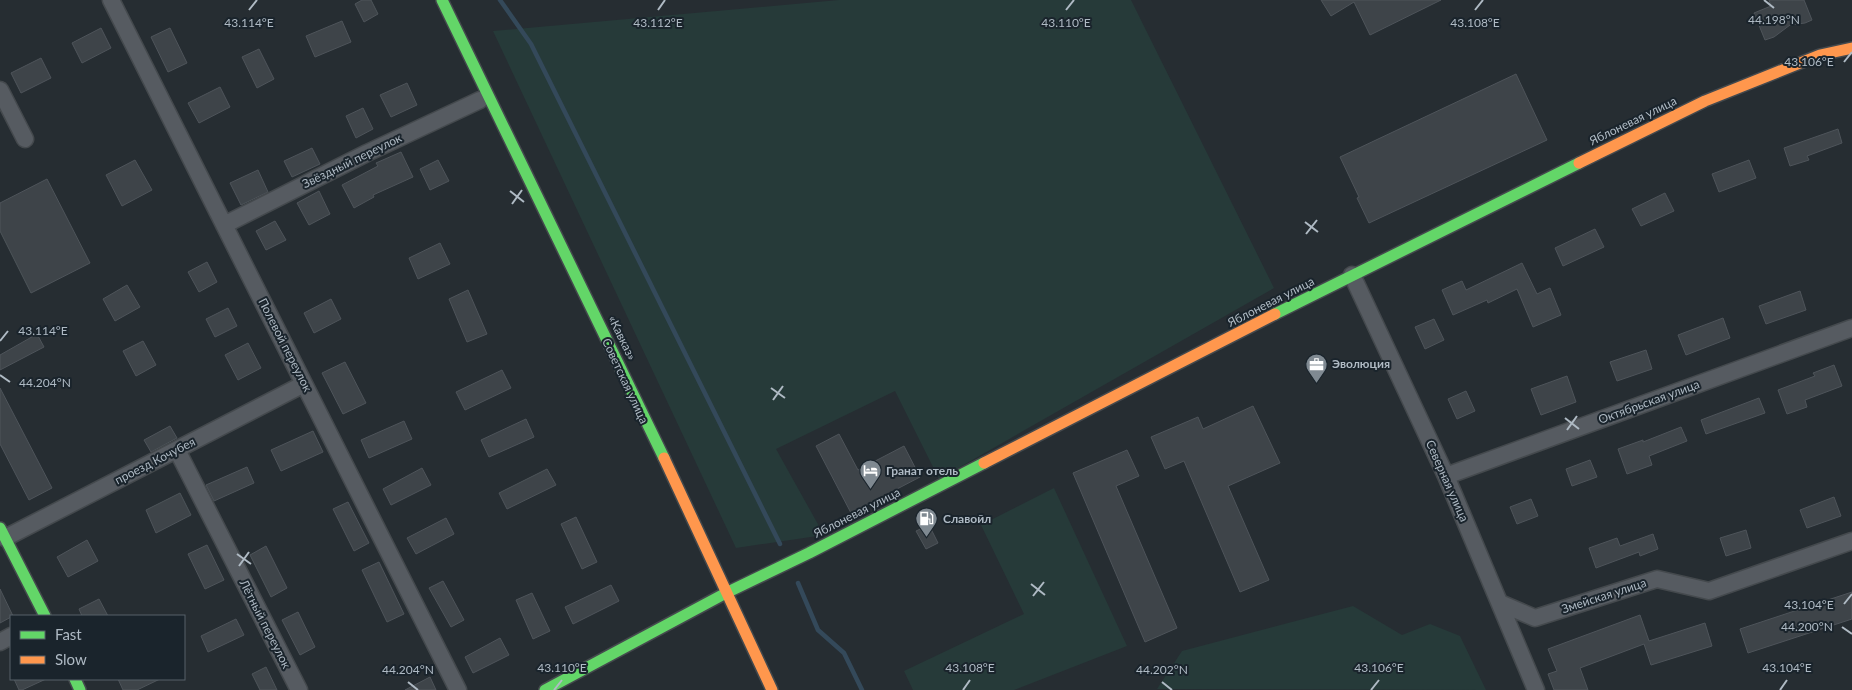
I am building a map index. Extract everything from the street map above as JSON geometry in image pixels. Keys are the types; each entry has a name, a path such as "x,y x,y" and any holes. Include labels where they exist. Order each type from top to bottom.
{"main road":[{"path":"434,0 534,217"},
{"name":"«Кавказ»","path":"442,0 644,415 772,690"},
{"name":"Яблоневая улица","path":"545,690 726,593 809,553 1352,275 1705,101 1820,55 1852,48"},
{"path":"2,533 44,615"}],"street":[{"name":"Полевой переулок","path":"111,0 458,690"},
{"path":"0,90 25,139"},
{"name":"Звёздный переулок","path":"224,225 367,153 480,100"},
{"name":"Северная улица","path":"1352,275 1446,476 1536,690"},
{"name":"Октябрьская улица","path":"1446,476 1852,328"},
{"name":"проезд Кочубея","path":"2,533 177,450 304,384"},
{"name":"Лётный переулок","path":"177,450 299,690"},
{"name":"Змейская улица","path":"1500,603 1535,618 1658,579 1709,592 1852,541"}],"green space":[{"path":"839,0 1131,0 1274,288 939,479 895,391 776,449 824,535 736,548 493,31"},
{"path":"1054,488 1127,646 1014,690 913,690 904,671 1024,614 981,525"},
{"path":"1353,606 1402,635 1430,624 1460,636 1486,690 1157,689 1182,651"}],"building":[{"path":"362,0 371,0 378,14 364,22 355,4"},
{"path":"1321,0 1441,0 1370,35 1354,2 1331,16"},
{"path":"1769,0 1804,0 1812,20 1790,25 1774,37 1765,40 1754,13 1771,6"},
{"path":"342,21 351,42 315,57 306,36"},
{"path":"101,28 111,48 82,63 72,43"},
{"path":"170,28 187,63 168,72 151,37"},
{"path":"259,49 274,79 257,88 242,57"},
{"path":"41,58 51,78 21,93 11,73"},
{"path":"1516,74 1547,140 1369,223 1340,157"},
{"path":"407,83 417,105 391,117 380,95"},
{"path":"220,87 230,107 199,123 188,103"},
{"path":"363,108 373,129 356,138 346,116"},
{"path":"1838,129 1842,143 1807,156 1809,160 1790,166 1784,148"},
{"path":"312,148 320,164 292,177 284,161"},
{"path":"401,152 413,177 373,195 374,197 354,208 342,185 378,166 376,163"},
{"path":"135,160 152,190 122,206 106,175"},
{"path":"438,160 449,181 430,190 420,169"},
{"path":"1749,160 1756,178 1719,192 1712,174"},
{"path":"258,170 268,192 241,205 230,183"},
{"path":"47,179 90,263 31,293 0,231 0,203"},
{"path":"319,191 330,214 309,225 297,203"},
{"path":"1665,193 1674,211 1641,226 1632,209"},
{"path":"275,221 286,240 266,250 256,231"},
{"path":"1595,229 1604,247 1563,266 1555,248"},
{"path":"440,243 450,264 418,279 409,258"},
{"path":"207,262 217,282 199,292 188,272"},
{"path":"1522,263 1537,294 1550,288 1561,315 1533,327 1517,289 1488,303 1487,300 1453,315 1442,290 1462,281 1466,290"},
{"path":"127,285 140,307 115,321 103,299"},
{"path":"468,290 487,334 467,342 449,299"},
{"path":"1800,291 1806,310 1766,324 1759,306"},
{"path":"331,299 341,319 314,333 304,313"},
{"path":"228,308 237,326 215,337 206,319"},
{"path":"1723,318 1730,338 1686,355 1678,335"},
{"path":"1434,319 1444,340 1425,349 1415,327"},
{"path":"37,334 44,347 0,370 0,355"},
{"path":"143,341 156,365 136,376 123,351"},
{"path":"248,343 261,368 238,380 225,355"},
{"path":"1646,350 1652,369 1617,381 1610,362"},
{"path":"345,362 366,403 343,414 322,373"},
{"path":"1834,365 1842,386 1805,400 1807,407 1787,414 1778,390 1815,376 1813,373"},
{"path":"502,370 511,388 465,410 456,392"},
{"path":"1567,376 1576,402 1541,415 1531,389"},
{"path":"0,388 52,488 29,500 0,444"},
{"path":"1466,391 1475,411 1457,419 1448,399"},
{"path":"1759,398 1765,413 1706,434 1701,420"},
{"path":"1253,406 1280,463 1228,486 1269,580 1240,592 1184,461 1165,469 1151,437 1198,417 1203,429"},
{"path":"526,419 534,437 489,457 481,440"},
{"path":"404,421 412,439 369,458 361,440"},
{"path":"170,426 177,438 151,452 144,440"},
{"path":"1681,427 1687,441 1649,456 1652,465 1627,474 1618,449 1643,440 1643,442"},
{"path":"313,431 323,452 281,471 271,450"},
{"path":"839,434 858,470 904,446 920,477 851,513 816,446"},
{"path":"1127,450 1139,476 1116,486 1177,628 1145,642 1073,473"},
{"path":"1590,460 1597,477 1572,486 1566,469"},
{"path":"247,467 254,483 214,501 206,485"},
{"path":"422,468 431,485 391,505 383,489"},
{"path":"547,469 556,485 507,509 499,493"},
{"path":"180,493 191,515 156,533 146,510"},
{"path":"1834,497 1841,516 1807,528 1800,510"},
{"path":"1531,499 1538,516 1517,524 1510,507"},
{"path":"348,502 369,543 354,551 333,509"},
{"path":"576,517 597,562 582,569 561,524"},
{"path":"446,518 454,534 416,554 407,538"},
{"path":"929,525 938,543 926,549 916,531"},
{"path":"1746,530 1751,548 1726,556 1720,538"},
{"path":"1653,534 1658,549 1640,556 1639,552 1596,568 1589,548 1617,538 1620,546"},
{"path":"87,540 98,561 68,577 57,557"},
{"path":"207,545 224,580 205,589 188,554"},
{"path":"266,546 287,588 271,597 250,555"},
{"path":"379,562 404,614 387,622 362,570"},
{"path":"443,581 464,620 451,627 429,588"},
{"path":"611,585 619,601 573,624 565,607"},
{"path":"0,589 13,615 0,623"},
{"path":"1852,592 1852,619 1748,653 1740,629"},
{"path":"532,593 550,631 533,639 516,600"},
{"path":"99,599 107,615 82,615 79,609"},
{"path":"298,612 315,647 300,655 282,620"},
{"path":"1640,615 1649,641 1705,623 1712,646 1651,665 1644,644 1580,668 1588,690 1554,690 1548,674 1557,671 1548,649"},
{"path":"236,619 244,635 208,652 201,636"},
{"path":"500,638 509,655 473,673 465,657"},
{"path":"266,667 277,690 260,690 252,674"},
{"path":"430,677 436,690 405,690"},
{"path":"14,680 44,680 22,690 19,690"},
{"path":"118,680 158,680 137,690 123,690"}],"waterway":[{"path":"500,0 531,44 780,544"},
{"path":"798,583 818,630 844,653 862,690"}],"traffic: fast":[{"path":"442,0 664,458"},
{"path":"1275,314 1579,163"},
{"path":"545,690 726,593 809,553 984,463"},
{"path":"0,528 44,615"},
{"path":"75,680 80,690"}],"traffic: slow":[{"path":"1579,163 1705,101 1820,55 1852,48"},
{"path":"984,463 1275,314"},
{"path":"664,458 772,690"}],"place":[{"name":"Эволюция","path":"1316,383"},
{"name":"Гранат отель","path":"870,490"},
{"name":"Славойл","path":"927,538"}]}
